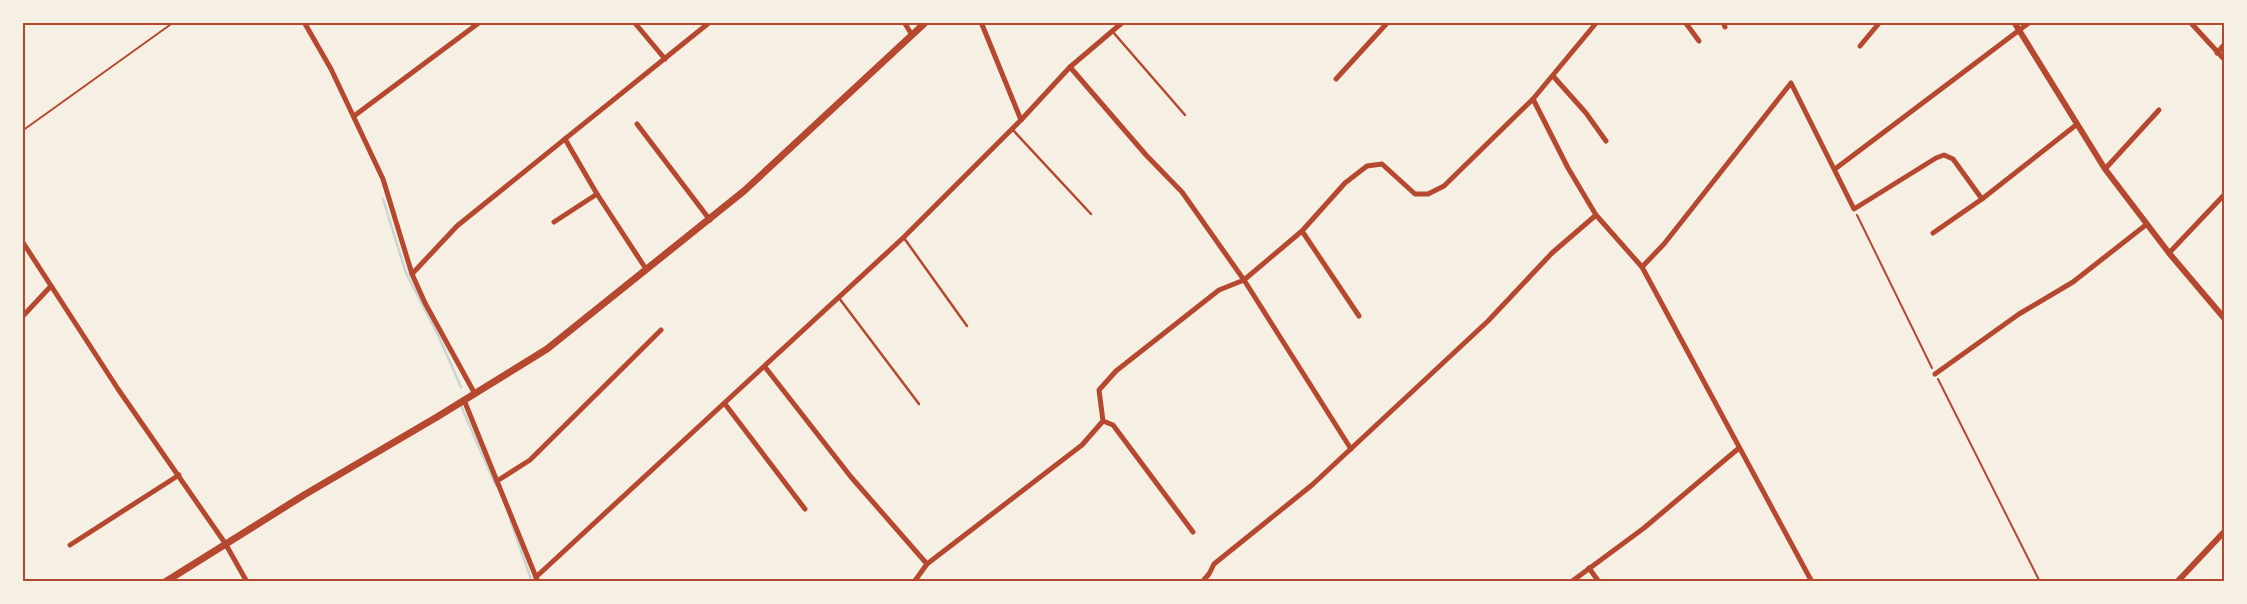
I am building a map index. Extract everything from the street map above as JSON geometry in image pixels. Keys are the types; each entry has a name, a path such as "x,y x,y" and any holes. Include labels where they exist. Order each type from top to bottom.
{"main road":[{"path":"165,582 225,543 547,349 744,191 926,22"}],"street":[{"path":"304,22 332,70 383,179 412,274 425,303 475,394"},
{"path":"354,116 480,22"},
{"path":"634,22 666,59"},
{"path":"412,274 457,226 710,22"},
{"path":"904,22 912,35"},
{"path":"981,22 1021,120"},
{"path":"464,400 537,579 904,237 1021,120 1070,67 1124,22"},
{"path":"1336,79 1388,22"},
{"path":"914,582 927,564 1082,445 1102,421 1099,390 1116,371 1219,290 1244,280 1302,231 1345,183 1367,166 1382,164 1416,194 1428,194 1444,186 1534,100 1597,22"},
{"path":"1685,22 1699,41"},
{"path":"1860,46 1880,22"},
{"path":"2014,22 2105,170 2169,253 2224,318"},
{"path":"1835,170 2030,22"},
{"path":"2190,22 2224,59"},
{"path":"2217,53 2224,45"},
{"path":"1070,67 1146,155 1182,192 1244,280 1351,449"},
{"path":"1553,76 1586,113 1606,141"},
{"path":"1642,267 1664,244 1791,83 1854,208 1936,158 1944,156 1953,159 1982,199"},
{"path":"1534,100 1568,168 1596,215 1642,267 1812,582"},
{"path":"2105,170 2159,110"},
{"path":"637,124 710,220"},
{"path":"1933,234 1982,199 2076,125"},
{"path":"565,139 597,194 646,269"},
{"path":"554,222 597,194"},
{"path":"2169,253 2224,195"},
{"path":"1202,582 1214,564 1312,485 1488,321 1552,252 1596,215"},
{"path":"1935,374 2019,314 2073,282 2147,224"},
{"path":"1302,231 1359,316"},
{"path":"22,241 118,389 225,543 247,582"},
{"path":"22,317 51,286"},
{"path":"497,481 530,460 661,330"},
{"path":"765,367 851,477 927,564"},
{"path":"725,404 805,509"},
{"path":"1102,421 1113,425 1193,532"},
{"path":"1572,582 1644,528 1739,448"},
{"path":"70,545 179,475"},
{"path":"2176,582 2224,532"},
{"path":"1590,568 1599,582"}],"lane":[{"path":"1113,32 1185,115"},
{"path":"1012,128 1091,214"},
{"path":"904,237 967,326"},
{"path":"839,298 919,404"}],"path":[{"path":"22,131 174,22"},
{"path":"1854,208 2040,582"}],"waterway":[{"path":"383,199 406,273 439,337 461,387"},
{"path":"461,406 496,486"},
{"path":"510,519 532,582"}]}
